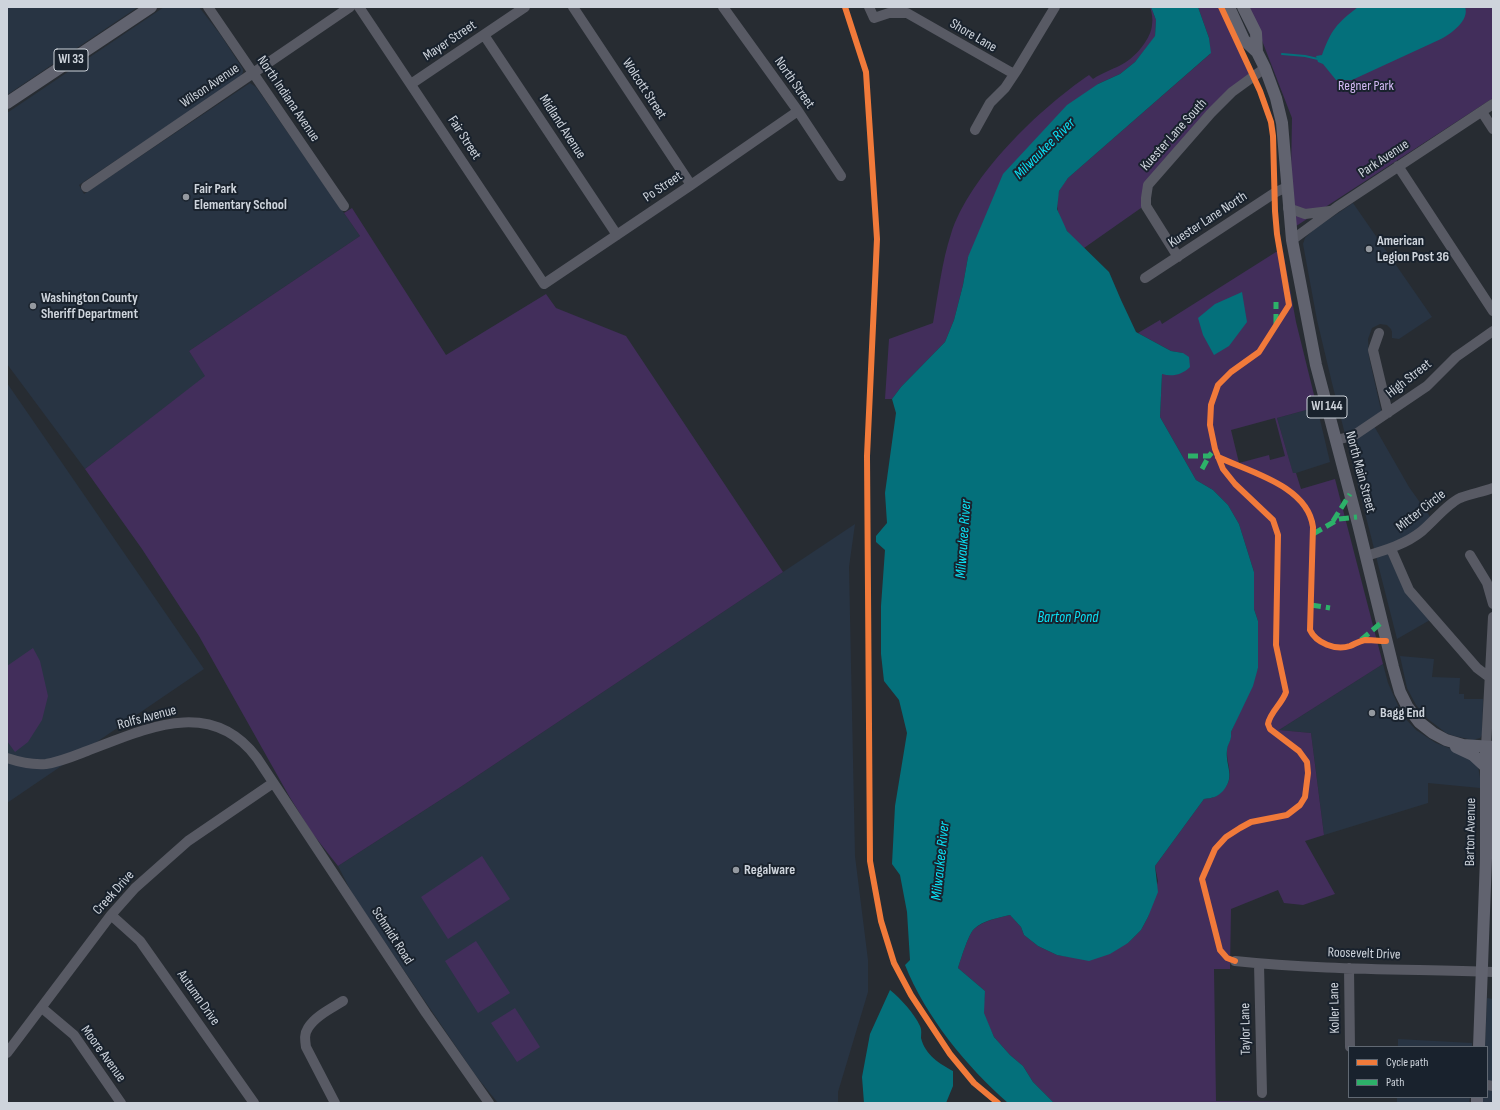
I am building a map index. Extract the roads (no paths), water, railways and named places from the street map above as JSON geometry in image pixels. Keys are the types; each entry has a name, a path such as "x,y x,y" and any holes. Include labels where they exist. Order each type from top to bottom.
{"main road":[{"name":"WI 33","path":"7,103 151,7"},
{"name":"North Main Street","path":"1229,7 1244,40 1257,52 1265,68 1276,98 1282,123 1288,208 1292,240 1316,365 1400,692 1407,706 1419,722 1433,733 1446,740 1463,745 1490,747"},
{"name":"North Main Street","path":"1243,7 1256,33 1257,52"},
{"path":"1446,740 1460,750 1473,756 1490,769"},
{"name":"Barton Avenue","path":"1479,1046 1488,972 1489,858 1486,786 1490,769 1490,747"}],"street":[{"name":"North Indiana Avenue","path":"208,7 344,206"},
{"name":"Wilson Avenue","path":"86,187 350,7"},
{"name":"Fair Street","path":"359,7 544,284"},
{"name":"Mayer Street","path":"411,84 525,7"},
{"name":"Wolcott Street","path":"574,7 691,186"},
{"name":"Shore Lane","path":"869,7 874,18 889,13 907,13 1014,74"},
{"name":"North Street","path":"724,8 798,111 841,176"},
{"path":"975,130 990,103 1005,88 1014,74 1052,8"},
{"name":"Midland Avenue","path":"484,35 617,235"},
{"name":"Kuester Lane South","path":"1178,257 1146,206 1148,185 1211,112 1232,92 1265,68"},
{"name":"Park Avenue","path":"1292,240 1398,166 1493,104"},
{"name":"Po Street","path":"544,284 691,186 798,111"},
{"path":"1482,112 1493,129"},
{"path":"1398,166 1493,311"},
{"name":"Kuester Lane North","path":"1145,278 1276,192 1287,187"},
{"path":"1288,208 1305,214 1332,211"},
{"name":"High Street","path":"1336,440 1353,436 1427,386 1456,357 1493,331"},
{"path":"1379,333 1373,350 1388,413"},
{"name":"Mitter Circle","path":"1366,556 1391,548 1421,532 1460,498 1493,488"},
{"path":"1391,548 1410,590 1477,668 1489,677"},
{"path":"1470,555 1487,583 1493,604"},
{"name":"Barton Avenue","path":"1490,747 1489,677 1493,616"},
{"name":"Rolfs Avenue","path":"7,758 26,763 46,764 65,759 157,726 186,722 211,725 230,733 248,747 273,783"},
{"name":"Creek Drive","path":"7,1053 111,915 135,888 188,841 273,783"},
{"name":"Schmidt Road","path":"273,783 461,1064 489,1103"},
{"name":"Autumn Drive","path":"111,915 140,940 254,1103"},
{"name":"Roosevelt Drive","path":"1235,961 1259,964 1349,968 1488,972"},
{"name":"Taylor Lane","path":"1259,964 1262,1093"},
{"name":"Koller Lane","path":"1349,968 1350,1046"},
{"path":"335,1103 306,1047 305,1036 308,1028 318,1017 343,1001"},
{"name":"Moore Avenue","path":"42,1008 74,1035 121,1103"}],"water":[{"name":"Barton Pond","path":"1151,7 1198,7 1209,38 1211,53 1068,178 1059,191 1057,209 1067,231 1109,272 1136,332 1171,351 1183,353 1189,357 1190,367 1184,372 1173,375 1162,374 1160,417 1196,480 1213,490 1228,505 1239,524 1254,572 1254,609 1258,621 1258,668 1253,686 1231,732 1227,750 1229,781 1227,786 1217,796 1204,799 1155,866 1158,892 1141,930 1128,943 1110,954 1089,961 1057,955 1038,946 1024,935 1021,927 1010,915 986,921 974,929 969,936 958,968 985,991 984,1013 994,1037 1010,1055 1023,1066 1033,1082 1054,1103 1008,1103 977,1073 949,1040 924,1003 913,984 905,965 910,960 907,912 900,875 892,864 895,806 907,733 899,700 884,681 881,654 881,606 885,550 876,542 876,536 887,523 885,493 896,413 892,399 901,387 945,342 954,320 968,257 1003,174 1067,105 1098,84 1120,74 1135,62 1155,36 1156,20"},
{"path":"1358,7 1465,7 1466,12 1465,17 1459,26 1450,34 1441,39 1352,80 1336,80 1323,64 1318,62 1316,56 1322,55 1332,33 1345,18"},
{"path":"1242,292 1247,322 1229,346 1214,355 1203,335 1198,318 1215,304"},
{"path":"890,990 907,1006 914,1016 921,1029 923,1044 929,1054 938,1062 953,1071 953,1086 946,1103 864,1103 862,1077 870,1034"}],"waterway":[{"path":"1282,54 1318,59"}],"place":[{"name":"Fair Park Elementary School","path":"186,197"},
{"name":"American Legion Post 36","path":"1369,249"},
{"name":"Washington County Sheriff Department","path":"33,306"},
{"name":"Bagg End","path":"1372,713"},
{"name":"Regalware","path":"736,870"}],"park label":[{"name":"Regner Park","path":"1366,86"}],"water label":[{"name":"Milwaukee River","path":"1045,149"},
{"name":"Milwaukee River","path":"964,539"},
{"name":"Milwaukee River","path":"941,861"}]}
